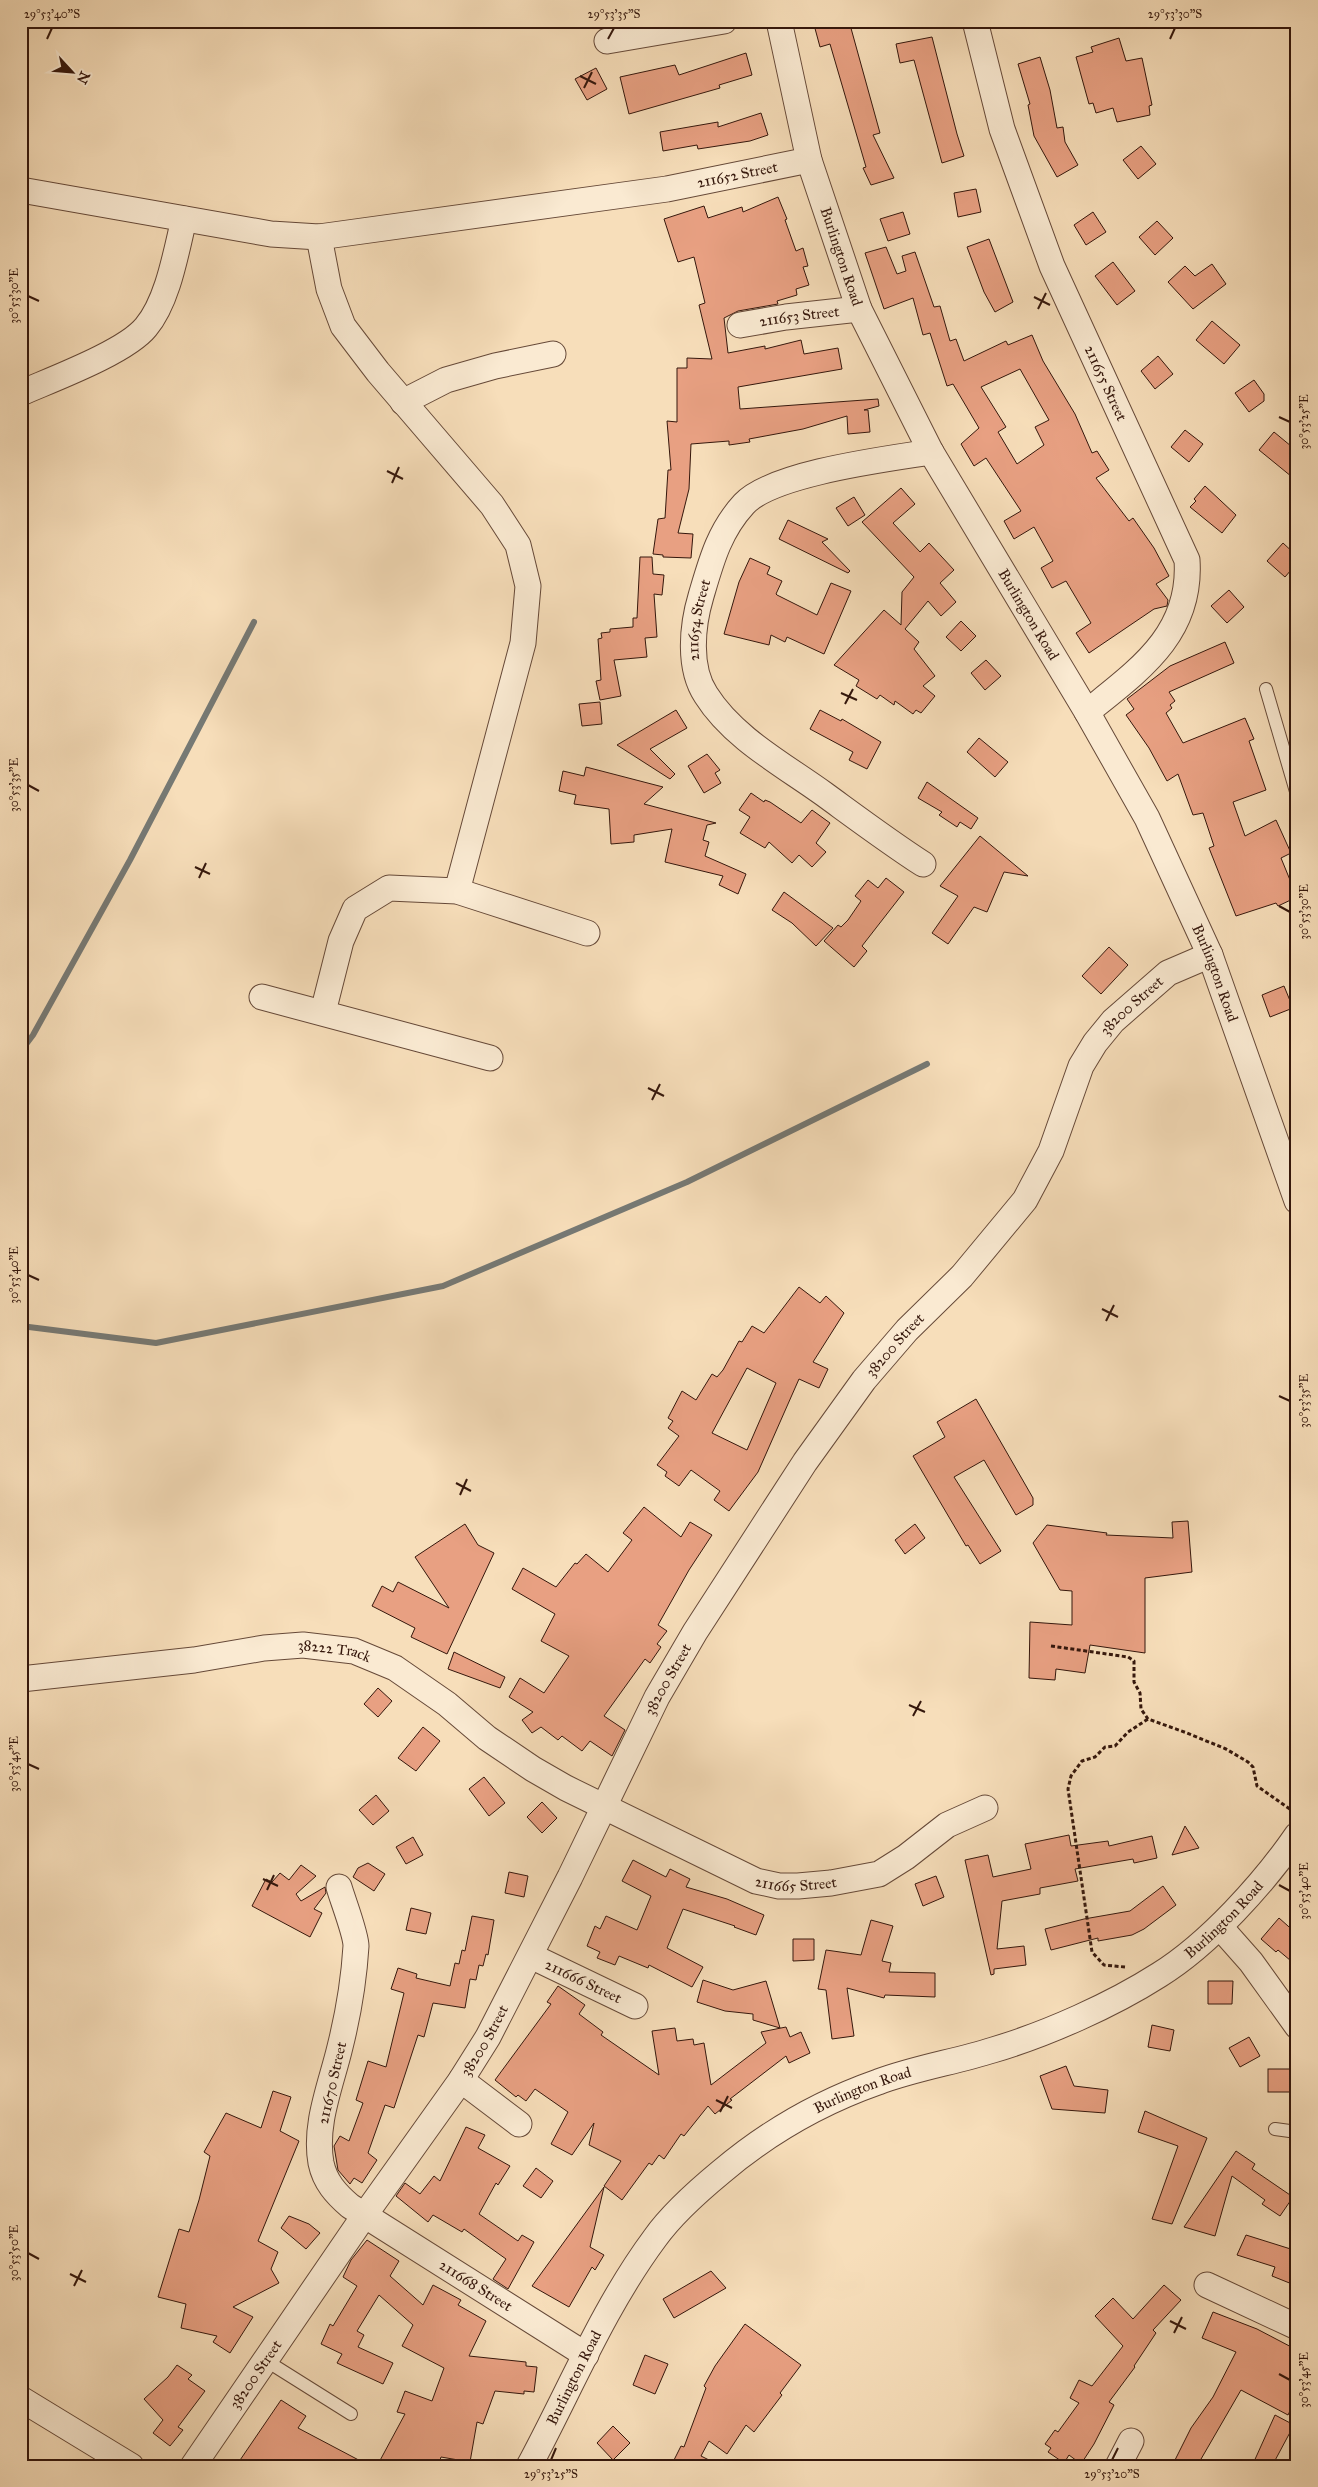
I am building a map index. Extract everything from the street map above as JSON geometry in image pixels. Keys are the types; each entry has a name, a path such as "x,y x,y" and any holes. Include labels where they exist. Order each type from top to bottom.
{"street":[{"path":"607,41 724,21"},
{"name":"Burlington Road","path":"779,21 809,160 858,310 931,452 1087,712 1147,818 1210,955 1291,1167 1297,1201"},
{"name":"211655 Street","path":"975,21 1002,129 1052,266 1085,340 1175,528 1187,560 1187,590 1181,614 1172,630 1156,654 1087,712"},
{"name":"211652 Street","path":"21,190 271,234 319,238 667,190 809,160"},
{"path":"21,393 119,348 146,327 166,292 184,219"},
{"path":"319,238 329,289 343,326 403,402 492,505 518,545 528,586 523,644 457,891"},
{"name":"211653 Street","path":"740,324 786,317 858,310"},
{"path":"403,402 446,380 495,366 553,354"},
{"name":"211654 Street","path":"923,864 781,765 731,726 706,696 698,680 694,640 699,603 716,547 734,515 759,492 784,482 824,472 931,452"},
{"path":"323,1012 341,941 355,909 389,888 457,891 587,933"},
{"name":"38200 Street","path":"193,2466 364,2216 461,2080 488,2037 531,1956 657,1697 695,1632 804,1462 864,1380 908,1330 962,1276 1025,1200 1051,1151 1081,1066 1095,1043 1112,1021 1168,973 1210,955"},
{"path":"262,997 490,1058"},
{"name":"38222 Track","path":"21,1679 194,1660 264,1648 303,1645 354,1651 395,1668 448,1704 487,1738 533,1769 566,1788 604,1805"},
{"name":"211665 Street","path":"604,1805 756,1880 779,1886 831,1883 879,1874 906,1857 947,1825 985,1808"},
{"name":"Burlington Road","path":"529,2466 618,2294 656,2236 721,2172 785,2125 842,2096 879,2081 996,2050 1058,2026 1160,1975 1220,1927 1282,1856 1297,1835"},
{"name":"211670 Street","path":"339,1888 356,1943 346,2020 323,2112 320,2138 321,2163 326,2178 335,2193 364,2216"},
{"path":"1220,1927 1251,1962 1297,2026"},
{"name":"211666 Street","path":"531,1956 635,2006"},
{"path":"461,2080 520,2124"},
{"name":"211668 Street","path":"364,2216 586,2355"},
{"path":"1206,2285 1297,2327"},
{"path":"21,2399 131,2466"},
{"path":"1118,2466 1131,2441"}],"lane":[{"path":"1266,689 1297,795"},
{"path":"1275,2129 1297,2132"},
{"path":"265,2360 352,2414"}],"path":[{"path":"1051,1646 1128,1657 1134,1661 1134,1682 1140,1694 1141,1709 1148,1719 1187,1733 1248,1762 1253,1767 1257,1786 1297,1813"},
{"path":"1128,1966 1104,1965 1092,1952 1068,1789 1071,1776 1082,1761 1095,1757 1105,1747 1116,1746 1128,1732 1148,1719"}],"building":[{"path":"813,21 849,21 880,133 873,135 894,178 871,185 863,168 866,167 830,44 820,47"},
{"path":"932,37 964,156 942,163 914,60 900,63 896,44"},
{"path":"1119,38 1126,61 1142,58 1152,105 1149,106 1150,115 1117,122 1113,108 1096,113 1093,103 1089,104 1076,57 1093,52 1091,47"},
{"path":"746,53 752,75 719,85 720,88 629,114 620,77 675,65 679,75"},
{"path":"1040,57 1050,90 1057,128 1063,127 1065,142 1078,165 1057,177 1034,136 1028,105 1030,104 1018,64"},
{"path":"596,68 607,89 587,100 575,79"},
{"path":"761,113 768,135 750,141 698,149 697,145 663,151 660,132 718,122 718,127"},
{"path":"1141,146 1156,164 1138,179 1123,160"},
{"path":"976,189 981,212 958,217 954,193"},
{"path":"778,197 787,219 785,220 796,251 803,248 808,266 803,267 809,285 796,289 797,295 777,301 778,304 738,311 724,318 728,353 765,346 765,349 801,340 804,354 838,348 842,369 738,387 740,409 878,399 879,406 864,410 868,410 870,432 848,434 847,416 803,429 749,439 750,442 729,445 729,441 691,444 689,489 678,533 693,534 691,558 663,557 663,555 653,554 658,519 665,518 668,470 671,470 667,421 677,422 677,368 687,368 687,358 712,359 699,305 705,303 694,257 678,262 664,219 704,206 708,218 742,207 743,212"},
{"path":"903,212 910,234 888,241 880,219"},
{"path":"1093,212 1106,232 1086,245 1074,225"},
{"path":"1157,221 1173,238 1155,255 1139,237"},
{"path":"989,239 1013,302 995,312 984,292 967,247"},
{"path":"886,247 897,274 906,271 902,256 915,252 934,307 940,306 950,341 956,339 964,361 1006,341 1008,345 1032,335 1043,361 1075,414 1092,453 1097,451 1109,470 1096,478 1129,521 1133,518 1154,548 1169,576 1156,584 1168,600 1167,606 1154,609 1089,653 1076,633 1091,623 1066,581 1052,588 1041,568 1053,561 1034,527 1014,539 1004,521 1021,511 986,458 974,466 961,444 979,428 953,384 947,386 930,333 923,335 913,298 884,309 865,253","holes":["1020,369 1049,420 1035,427 1044,445 1017,464 998,432 1006,427 981,387"]},
{"path":"1113,262 1135,291 1117,305 1095,276"},
{"path":"1212,264 1226,284 1193,309 1168,282 1185,266 1195,276"},
{"path":"1212,321 1240,345 1224,364 1196,340"},
{"path":"1158,356 1173,374 1155,389 1141,371"},
{"path":"1254,380 1264,394 1264,401 1249,412 1235,393"},
{"path":"1185,430 1203,444 1189,462 1171,447"},
{"path":"1274,432 1297,451 1297,481 1259,450"},
{"path":"1205,486 1236,515 1222,533 1190,507"},
{"path":"901,488 915,504 893,523 920,552 929,543 954,570 940,583 956,602 941,616 928,601 905,629 919,642 914,649 935,676 923,686 935,696 921,713 916,710 913,714 895,701 894,705 880,695 877,699 856,686 859,680 834,665 884,610 901,625 902,592 914,577 862,522"},
{"path":"854,497 865,515 848,526 836,508"},
{"path":"788,520 828,539 822,542 850,571 848,573 779,539"},
{"path":"1283,543 1297,556 1297,563 1285,577 1267,561"},
{"path":"640,557 652,557 653,574 664,575 662,595 654,594 657,637 645,638 647,657 614,660 621,696 600,700 596,681 601,680 598,639 602,638 601,633 610,632 610,629 633,627 633,618 637,618"},
{"path":"750,558 770,567 767,574 782,581 777,595 817,615 831,583 851,591 824,654 787,637 785,642 771,635 769,645 724,634 739,582"},
{"path":"1229,590 1244,607 1227,623 1211,606"},
{"path":"961,621 976,636 961,651 946,637"},
{"path":"1225,642 1234,663 1169,692 1175,701 1170,705 1172,708 1166,713 1183,743 1245,718 1254,739 1249,741 1266,790 1233,802 1245,836 1276,820 1291,853 1281,858 1297,897 1278,906 1276,903 1236,916 1209,848 1214,846 1203,813 1193,815 1178,774 1167,781 1149,748 1126,715 1134,709 1127,699 1170,666"},
{"path":"986,660 1001,676 985,690 971,673"},
{"path":"600,702 602,724 582,726 579,704"},
{"path":"676,710 687,728 650,749 675,774 670,779 617,745"},
{"path":"820,710 841,721 842,719 881,742 867,769 849,760 853,752 810,729"},
{"path":"979,738 1008,762 995,777 967,752"},
{"path":"707,754 720,770 715,773 721,783 704,793 688,766"},
{"path":"586,767 663,787 644,804 716,823 707,825 703,840 709,842 705,856 746,874 738,894 719,885 723,876 665,862 672,829 634,835 634,842 611,844 609,809 574,804 576,795 559,791 563,771 584,776"},
{"path":"927,782 978,818 971,829 960,822 957,827 939,815 942,812 918,798"},
{"path":"751,793 764,802 765,800 770,802 801,823 812,810 830,823 816,843 826,852 812,867 799,855 792,863 769,842 765,848 740,833 750,817 739,810"},
{"path":"980,836 1028,876 1004,872 987,912 974,907 948,944 932,933 958,896 940,886"},
{"path":"886,878 904,892 862,946 867,951 854,967 824,941 838,925 841,927 848,920 861,901 855,896 868,880 878,888"},
{"path":"784,892 833,928 816,946 792,923 772,910"},
{"path":"1109,947 1128,965 1101,994 1082,976"},
{"path":"1284,986 1293,1008 1270,1017 1262,995"},
{"path":"799,1287 820,1303 826,1296 844,1313 813,1362 828,1369 819,1388 799,1379 758,1472 729,1511 714,1500 720,1491 691,1470 679,1486 665,1476 667,1472 657,1465 679,1436 668,1428 673,1421 668,1418 682,1391 696,1400 712,1374 717,1377 723,1370 739,1341 742,1342 752,1326 764,1333","holes":["747,1368 776,1383 747,1450 712,1433"]},
{"path":"976,1399 1033,1498 1033,1505 1016,1515 984,1460 954,1477 1001,1551 980,1564 968,1545 966,1546 913,1456 945,1437 937,1422"},
{"path":"644,1507 681,1537 690,1522 712,1535 689,1570 658,1625 667,1631 657,1644 661,1647 650,1663 645,1659 604,1716 625,1730 612,1756 590,1741 582,1751 562,1736 558,1740 541,1727 532,1733 522,1720 533,1712 509,1697 520,1678 544,1693 569,1656 541,1641 555,1614 512,1589 523,1568 556,1587 575,1563 577,1564 586,1554 608,1572 632,1540 623,1533"},
{"path":"1188,1521 1192,1572 1145,1578 1145,1653 1090,1645 1085,1673 1056,1669 1055,1680 1029,1678 1030,1622 1072,1625 1072,1591 1060,1590 1033,1543 1047,1525 1107,1533 1106,1535 1173,1538 1172,1522"},
{"path":"465,1524 478,1545 494,1553 447,1654 411,1637 415,1628 372,1606 382,1586 393,1592 398,1582 449,1608 415,1557"},
{"path":"915,1524 925,1538 905,1554 895,1540"},
{"path":"454,1652 505,1677 500,1688 448,1669"},
{"path":"378,1688 392,1701 378,1717 364,1704"},
{"path":"423,1727 440,1741 416,1771 398,1758"},
{"path":"484,1777 505,1803 489,1816 469,1789"},
{"path":"376,1795 389,1811 373,1825 359,1810"},
{"path":"542,1802 557,1818 542,1833 527,1817"},
{"path":"1185,1826 1199,1848 1172,1855"},
{"path":"1069,1835 1071,1846 1108,1841 1109,1846 1152,1836 1157,1858 1134,1863 1133,1859 1075,1869 1078,1881 1040,1888 1040,1894 1002,1901 997,1949 1024,1946 1026,1965 994,1969 994,1974 991,1975 965,1860 988,1855 993,1877 1031,1869 1025,1844"},
{"path":"413,1837 423,1855 406,1864 396,1847"},
{"path":"633,1860 666,1877 670,1869 690,1879 686,1887 727,1899 764,1915 756,1935 683,1909 667,1948 703,1967 692,1987 649,1965 648,1968 619,1956 615,1965 597,1958 600,1952 587,1946 595,1926 600,1929 606,1916 637,1930 651,1896 622,1881"},
{"path":"368,1863 385,1874 374,1891 353,1877 358,1868"},
{"path":"301,1865 316,1876 296,1894 301,1901 325,1887 326,1893 314,1909 322,1913 310,1937 252,1906 266,1879 272,1882 280,1873 289,1880"},
{"path":"509,1872 528,1876 524,1897 505,1893"},
{"path":"936,1876 944,1897 923,1906 915,1884"},
{"path":"1163,1886 1176,1905 1144,1929 1132,1935 1098,1941 1098,1938 1051,1950 1045,1929 1084,1919 1130,1911"},
{"path":"411,1908 431,1913 426,1934 406,1930"},
{"path":"472,1916 494,1920 488,1955 486,1954 483,1966 479,1965 476,1980 470,1979 465,2008 433,2003 424,2037 418,2035 394,2108 385,2105 368,2153 377,2160 362,2183 354,2178 350,2184 338,2170 334,2146 340,2136 349,2141 363,2103 356,2100 368,2061 386,2067 404,1993 391,1989 398,1968 417,1974 416,1978 450,1986 455,1963 459,1964 462,1950 465,1951"},
{"path":"1279,1918 1297,1934 1297,1966 1261,1939"},
{"path":"871,1920 893,1926 882,1961 891,1963 889,1972 935,1973 935,1997 885,1995 884,1998 847,1988 854,2036 832,2039 826,1990 818,1989 826,1950 861,1955"},
{"path":"793,1939 814,1939 814,1960 793,1961"},
{"path":"703,1980 733,1990 766,1981 780,2028 753,2020 753,2014 725,2011 697,2002"},
{"path":"1208,1981 1233,1981 1232,2004 1208,2004"},
{"path":"558,1986 585,2005 579,2014 603,2032 601,2035 659,2075 652,2031 675,2028 677,2041 693,2039 694,2045 704,2043 711,2085 766,2043 761,2032 786,2027 790,2037 801,2032 810,2053 789,2063 786,2056 730,2099 732,2100 715,2114 708,2106 684,2136 681,2134 664,2159 659,2155 652,2165 649,2163 622,2200 604,2186 621,2161 589,2145 594,2123 572,2155 551,2144 568,2112 535,2089 526,2101 518,2095 516,2097 495,2080 551,2004 547,2002"},
{"path":"1152,2025 1174,2030 1170,2051 1148,2047"},
{"path":"1249,2037 1260,2056 1240,2067 1229,2048"},
{"path":"1066,2066 1074,2086 1108,2090 1105,2113 1052,2109 1040,2076"},
{"path":"1268,2069 1291,2069 1291,2092 1268,2092"},
{"path":"273,2091 291,2097 280,2131 299,2141 258,2241 278,2252 271,2269 279,2283 233,2307 253,2317 230,2353 213,2342 217,2336 181,2328 186,2304 158,2297 179,2229 189,2232 210,2156 204,2152 226,2113 261,2128"},
{"path":"1145,2111 1207,2138 1172,2224 1152,2219 1178,2146 1138,2132"},
{"path":"466,2127 485,2135 478,2148 510,2166 498,2185 496,2183 479,2214 518,2241 522,2235 534,2242 508,2289 493,2279 506,2259 464,2229 462,2232 433,2215 428,2222 396,2196 405,2183 420,2194 434,2176 440,2181"},
{"path":"1236,2151 1255,2164 1252,2169 1293,2197 1280,2216 1262,2204 1265,2200 1232,2176 1215,2236 1184,2227"},
{"path":"536,2168 553,2181 541,2198 523,2186"},
{"path":"604,2187 590,2247 604,2255 595,2270 592,2267 569,2307 532,2286"},
{"path":"289,2216 309,2224 320,2233 306,2249 281,2228"},
{"path":"1246,2235 1297,2251 1297,2286 1272,2276 1275,2267 1237,2255"},
{"path":"367,2240 399,2261 390,2276 423,2305 433,2285 461,2300 458,2305 486,2321 469,2356 526,2362 526,2366 537,2367 534,2392 524,2391 524,2394 495,2391 483,2424 477,2422 470,2462 441,2457 438,2466 377,2466 405,2414 397,2412 405,2391 432,2401 444,2368 402,2346 413,2325 379,2295 357,2331 364,2335 358,2347 393,2363 383,2384 337,2363 342,2354 321,2344 330,2324 333,2326 357,2286 343,2277 351,2260"},
{"path":"711,2271 726,2288 674,2318 663,2299"},
{"path":"1164,2285 1181,2300 1153,2330 1156,2333 1135,2367 1109,2402 1114,2405 1094,2444 1081,2464 1069,2455 1064,2463 1048,2452 1051,2448 1045,2444 1055,2430 1058,2432 1079,2403 1070,2398 1079,2380 1092,2386 1123,2346 1095,2316 1113,2298 1133,2319"},
{"path":"1213,2312 1257,2329 1297,2350 1297,2397 1288,2415 1241,2390 1197,2466 1172,2466 1191,2428 1213,2397 1236,2352 1202,2338"},
{"path":"745,2324 801,2365 780,2393 782,2395 754,2432 746,2425 727,2454 709,2441 701,2456 721,2466 671,2466 681,2446 684,2447 706,2388 704,2386 715,2366"},
{"path":"645,2355 668,2364 655,2394 633,2385"},
{"path":"177,2365 192,2375 188,2379 205,2391 178,2427 183,2430 170,2446 153,2433 163,2420 144,2399 168,2377"},
{"path":"281,2400 306,2416 298,2428 370,2466 236,2466"},
{"path":"1275,2415 1294,2425 1272,2466 1252,2466"},
{"path":"613,2426 630,2443 613,2460 597,2443"}],"waterway":[{"path":"21,1051 33,1035 130,860 254,622"},
{"path":"21,1326 156,1343 443,1286 687,1182 927,1064"}]}
